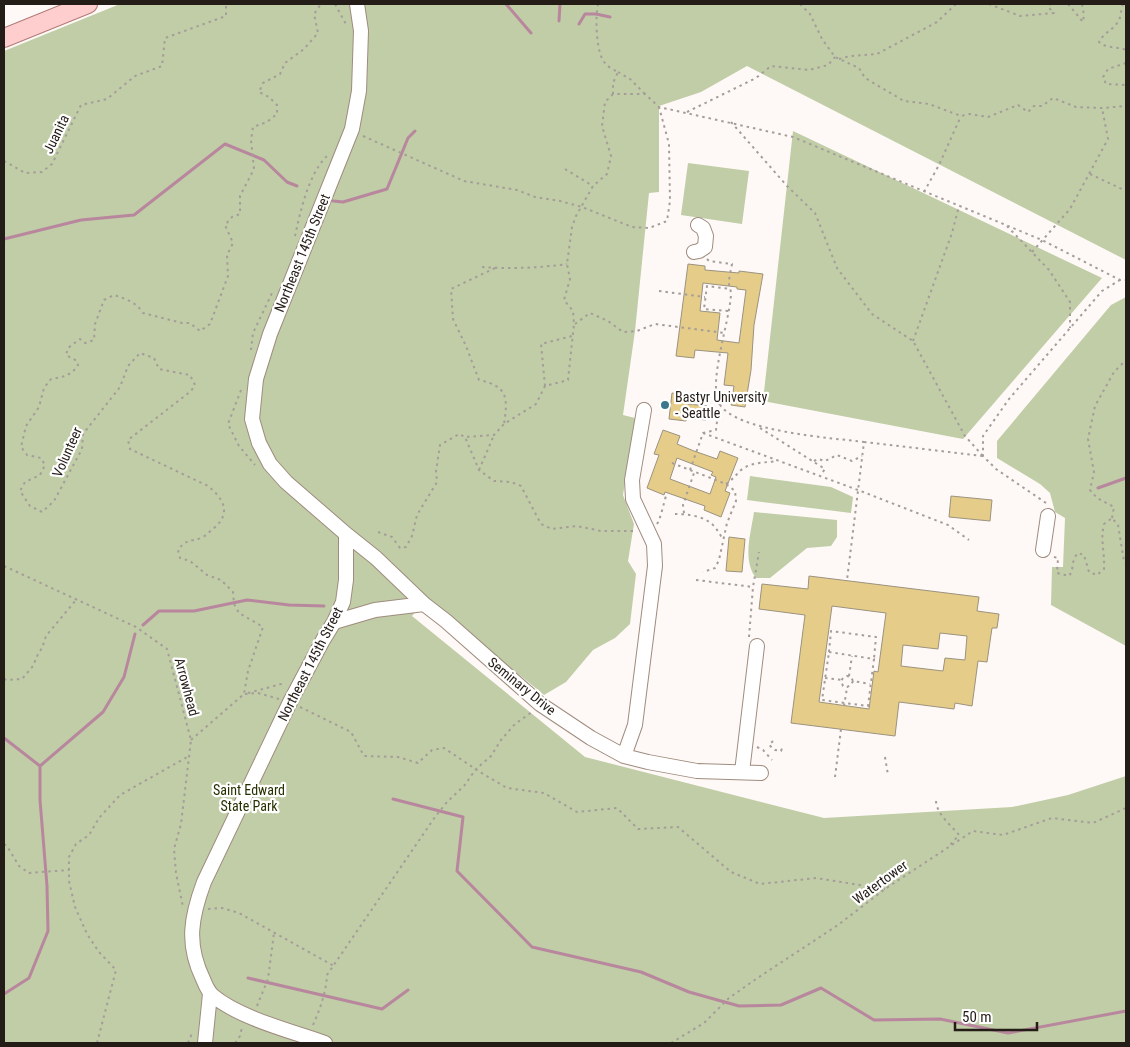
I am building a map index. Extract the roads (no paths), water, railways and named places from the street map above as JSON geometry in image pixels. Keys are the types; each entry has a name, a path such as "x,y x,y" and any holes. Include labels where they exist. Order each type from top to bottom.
{"main road":[{"path":"4,38 64,8 88,4"}],"street":[{"name":"Northeast 145th Street","path":"210,994 200,974 193,953 192,930 194,909 208,874 290,702 343,602 346,580 346,534 286,482 270,464 259,443 252,419 256,379 270,334 352,129 359,91 360,71 361,31 357,4"},
{"path":"697,252 705,247 706,236 703,228 698,225"},
{"path":"624,756 635,725 655,566 654,544 633,498 632,480 644,410"},
{"path":"1047,554 1048,516"},
{"name":"Seminary Drive","path":"346,534 376,558 424,604 540,704 592,738 624,756 696,772 761,773"},
{"path":"334,622 376,610 424,604"},
{"path":"742,772 757,646"},
{"path":"205,1043 210,994 232,1008 325,1043"}],"waterway":[{"path":"506,4 531,33"},
{"path":"559,21 560,4"},
{"path":"579,24 585,14 610,17"},
{"path":"333,201 343,202 387,189 408,138 415,131"},
{"path":"4,239 81,220 134,215 225,144 264,160 287,182 297,186"},
{"path":"1098,488 1126,478"},
{"path":"143,625 159,611 194,611 247,600 289,605 324,606"},
{"path":"4,994 29,978 48,931 47,886 40,800 40,766 103,712 124,677 135,634"},
{"path":"4,738 40,766"},
{"path":"393,799 463,817 457,871 532,947 641,972 689,992 739,1006 781,1005 821,988 874,1020 940,1019 1008,1033 1126,1011"},
{"path":"248,978 382,1009 408,990"}],"place":[{"name":"Bastyr University - Seattle","path":"665,405"}],"park label":[{"name":"Saint Edward State Park","path":"249,798"}]}
